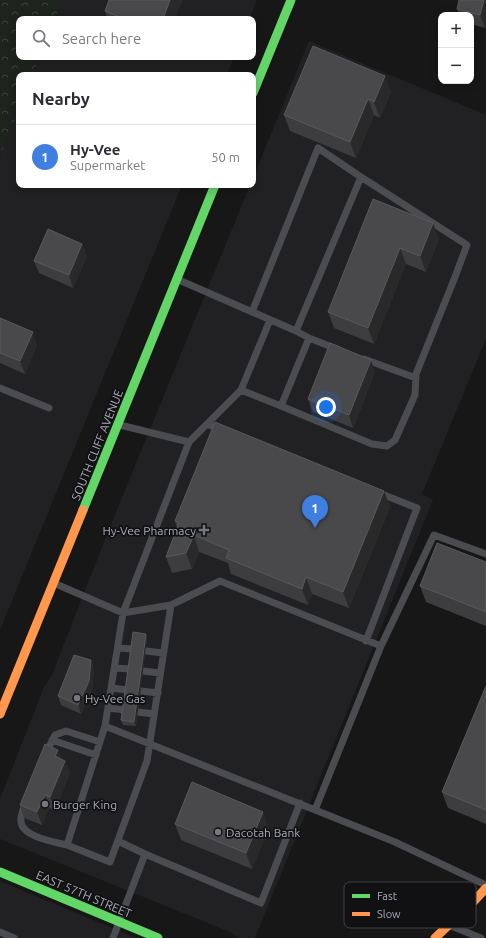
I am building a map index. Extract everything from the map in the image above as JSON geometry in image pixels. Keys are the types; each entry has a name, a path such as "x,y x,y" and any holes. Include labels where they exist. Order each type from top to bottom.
{"main road":[{"path":"256,86 291,0"},
{"name":"SOUTH CLIFF AVENUE","path":"0,714 214,188"},
{"name":"EAST 57TH STREET","path":"0,872 158,938"},
{"path":"476,898 486,888"},
{"path":"435,938 445,928"}],"lane":[{"path":"241,390 372,444 387,446 395,440 415,395 416,374 467,245 318,148 252,312"},
{"path":"296,332 361,177"},
{"path":"177,279 309,338 345,352"},
{"path":"67,845 105,726 123,613 189,442 241,390 270,320"},
{"path":"281,406 309,338"},
{"path":"359,357 416,378"},
{"path":"0,388 49,408"},
{"path":"119,424 189,442"},
{"path":"208,424 229,432"},
{"path":"366,641 418,508 374,491"},
{"path":"315,810 381,646 434,535 486,554"},
{"path":"54,583 123,613 171,605 220,581 381,646"},
{"path":"27,800 21,815 21,823 26,831 37,837 67,845 110,862 147,761 171,605"},
{"path":"118,648 133,649"},
{"path":"146,651 163,653"},
{"path":"115,668 130,669"},
{"path":"143,671 160,673"},
{"path":"111,688 128,690"},
{"path":"140,691 158,693"},
{"path":"108,708 125,710"},
{"path":"138,712 154,714"},
{"path":"105,726 395,842 486,885"},
{"path":"45,757 55,735 66,731 100,742"},
{"path":"52,740 96,755"},
{"path":"118,842 262,903 300,803"},
{"path":"113,938 145,854"},
{"path":"456,928 481,938"},
{"path":"0,932 14,938"}],"shaded area":[{"path":"63,0 257,0 250,16 56,16"},
{"path":"309,41 486,115 486,339 422,494 433,500 255,938 238,938 230,932 0,839 0,799 44,687 51,677 110,527 249,188 256,188 256,171"},
{"path":"39,60 233,60 228,72 34,72"},
{"path":"16,116 16,188 181,188 0,630 0,156"},
{"path":"0,881 136,938 0,938"}],"green space":[{"path":"0,0 63,0 56,16 16,16 16,60 39,60 34,72 16,72 16,116 0,156"}],"building":[{"path":"109,0 170,0 164,16 117,16 105,11"},
{"path":"459,0 484,0 480,15 474,13 474,12 457,9"},
{"path":"313,46 385,76 374,102 368,99 350,142 284,115"},
{"path":"373,199 433,223 420,256 400,248 368,328 328,312"},
{"path":"48,229 82,244 69,275 34,261"},
{"path":"0,318 33,332 20,361 0,353"},
{"path":"330,343 371,360 349,415 308,399"},
{"path":"215,422 384,491 343,592 306,577 302,589 226,558 229,550 194,535 186,553 166,557 179,523 175,521"},
{"path":"437,543 486,562 486,612 420,586"},
{"path":"133,632 146,634 134,722 121,720"},
{"path":"74,655 91,660 89,681 78,705 58,696"},
{"path":"486,686 486,810 442,792"},
{"path":"45,744 58,750 55,756 65,761 50,797 45,795 37,812 20,805"},
{"path":"192,782 263,812 246,853 175,824"}],"traffic: fast":[{"path":"256,86 291,0"},
{"path":"83,510 214,188"},
{"path":"0,872 158,938"}],"traffic: slow":[{"path":"0,714 83,510"},
{"path":"476,899 486,888"},
{"path":"435,938 446,928"}],"place":[{"name":"Hy-Vee","path":"315,528"},
{"name":"Hy-Vee Pharmacy","path":"204,530"},
{"name":"Hy-Vee Gas","path":"77,698"},
{"name":"Burger King","path":"45,804"},
{"name":"Dacotah Bank","path":"218,832"}]}
